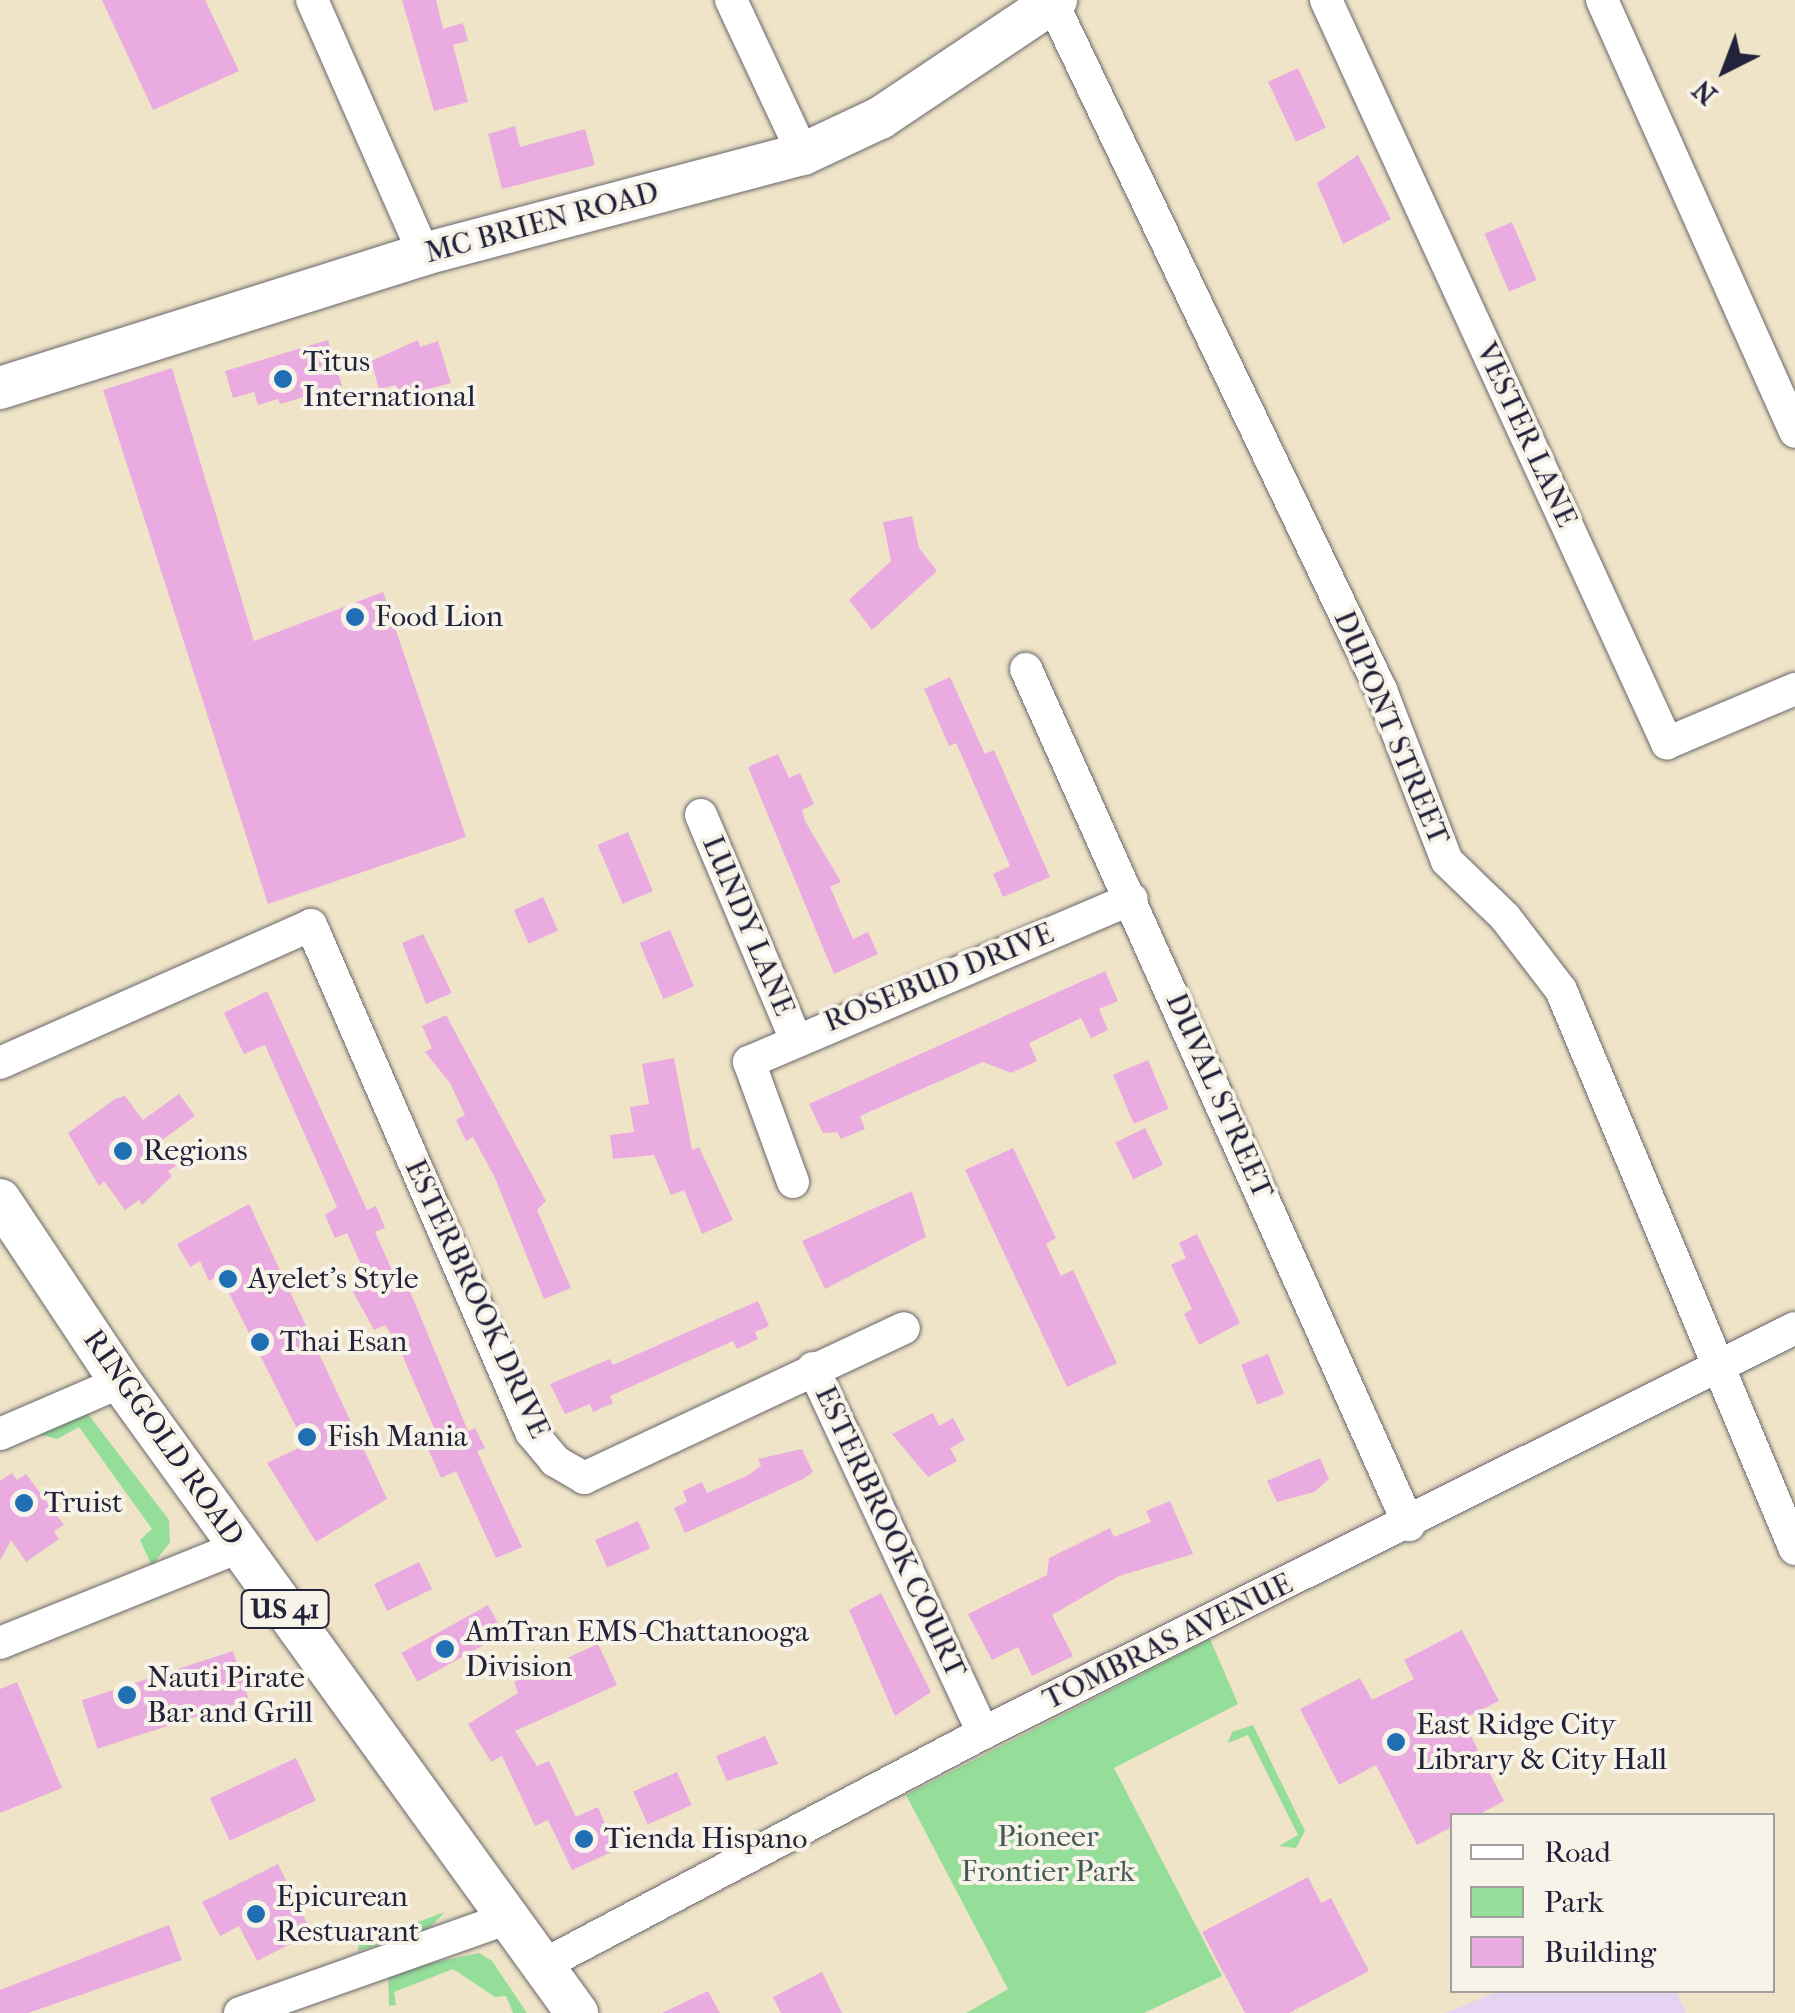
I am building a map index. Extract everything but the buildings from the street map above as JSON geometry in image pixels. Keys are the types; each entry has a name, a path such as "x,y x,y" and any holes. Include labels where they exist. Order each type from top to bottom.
{"main road":[{"name":"MC BRIEN ROAD","path":"0,388 424,254 803,154 880,118 1053,1"},
{"name":"RINGGOLD ROAD","path":"0,1200 121,1382 577,2013"}],"street":[{"path":"312,0 424,254"},
{"path":"731,0 803,154"},
{"name":"VESTER LANE","path":"1326,0 1667,744 1795,689"},
{"path":"1602,0 1795,432"},
{"name":"DUPONT STREET","path":"1053,1 1381,690 1447,861 1504,917 1561,990 1795,1549"},
{"name":"DUVAL STREET","path":"1026,669 1409,1524"},
{"name":"LUNDY LANE","path":"702,815 794,1038"},
{"name":"ROSEBUD DRIVE","path":"793,1182 749,1062 794,1038 1132,899"},
{"name":"ESTERBROOK DRIVE","path":"0,1062 311,925 531,1432 556,1461 584,1478 813,1368"},
{"name":"ESTERBROOK COURT","path":"904,1328 813,1368 983,1733"},
{"name":"TOMBRAS AVENUE","path":"545,1964 983,1733 1409,1524 1795,1328"},
{"path":"0,1434 121,1382"},
{"path":"0,1643 239,1546"},
{"path":"240,2013 511,1917"}],"shaded area":[{"path":"1495,1993 1677,1993 1686,2013 1445,2013"}],"green space":[{"path":"78,1411 88,1414 169,1520 170,1542 152,1566 140,1540 152,1529 79,1427 57,1439 38,1434"},
{"name":"Pioneer Frontier Park","path":"1210,1639 1238,1704 1114,1768 1222,1976 1144,2013 966,2013 1008,1989 906,1795"},
{"path":"1253,1725 1305,1831 1296,1848 1279,1846 1298,1835 1248,1735 1228,1743 1232,1732"},
{"path":"445,1912 426,1931 358,1951 359,1944"},
{"path":"479,1953 492,1961 527,2013 513,2013 506,1996 495,1997 453,1969 394,1992 396,2005 389,2006 388,1972"}],"place":[{"name":"Titus International","path":"283,379"},
{"name":"Food Lion","path":"355,617"},
{"name":"Regions","path":"123,1151"},
{"name":"Ayelet's Style","path":"228,1279"},
{"name":"Thai Esan","path":"260,1342"},
{"name":"Fish Mania","path":"307,1437"},
{"name":"Truist","path":"24,1503"},
{"name":"AmTran EMS-Chattanooga Division","path":"445,1649"},
{"name":"Nauti Pirate Bar and Grill","path":"127,1695"},
{"name":"East Ridge City Library & City Hall","path":"1396,1742"},
{"name":"Tienda Hispano","path":"584,1839"},
{"name":"Epicurean Restuarant","path":"256,1914"}]}
